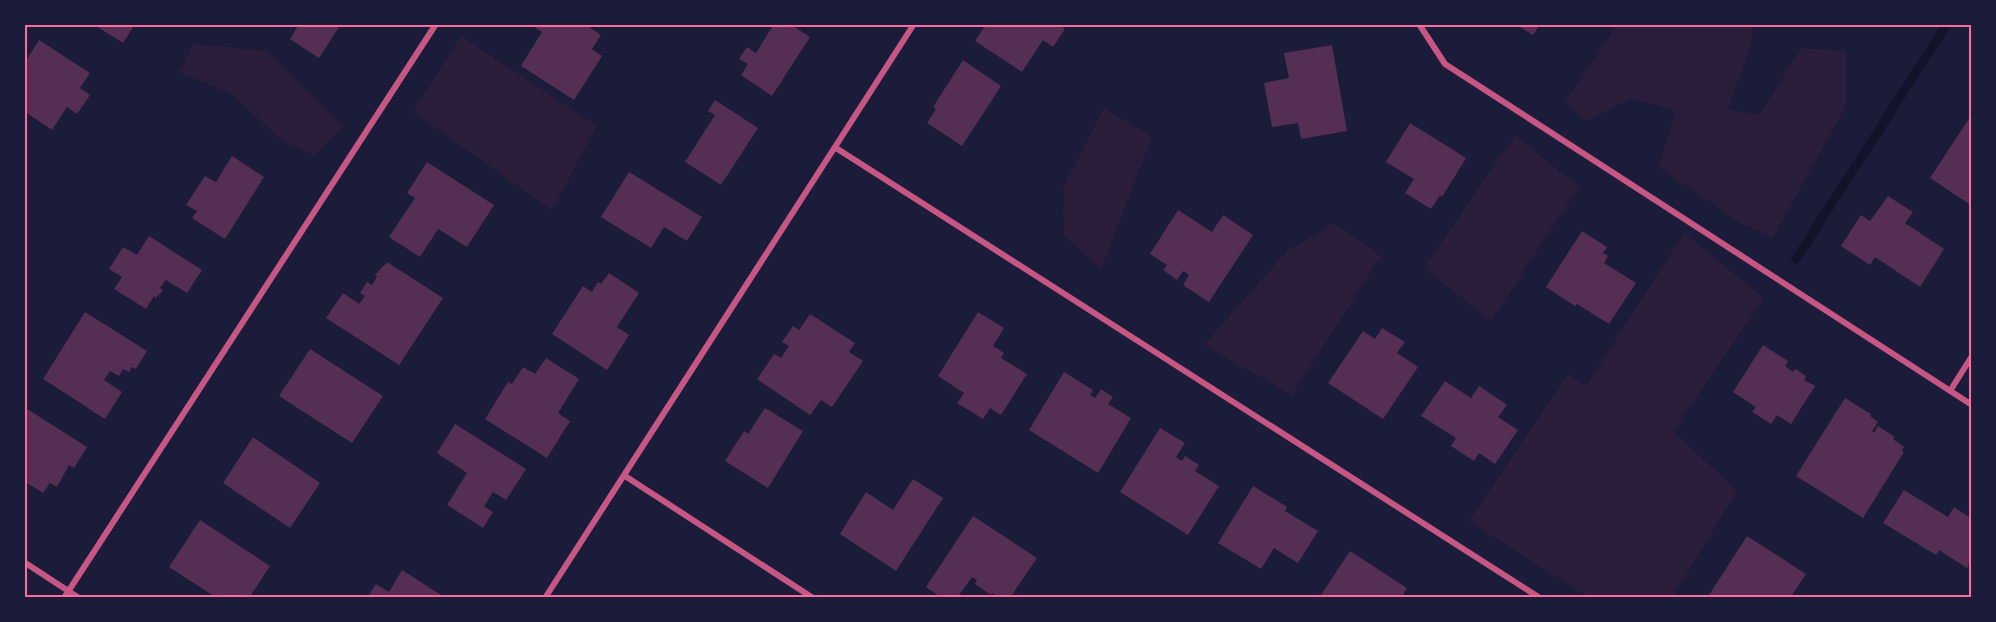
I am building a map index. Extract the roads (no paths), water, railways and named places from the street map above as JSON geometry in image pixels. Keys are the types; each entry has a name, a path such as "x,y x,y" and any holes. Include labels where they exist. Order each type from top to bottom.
{"street":[{"path":"64,598 436,24"},
{"path":"545,598 914,24"},
{"path":"1419,24 1445,64 1972,405"},
{"path":"836,148 1540,598"},
{"path":"1950,391 1972,356"},
{"path":"625,476 813,598"},
{"path":"24,562 79,598"}],"waterway":[{"path":"1796,259 1947,24"}]}
